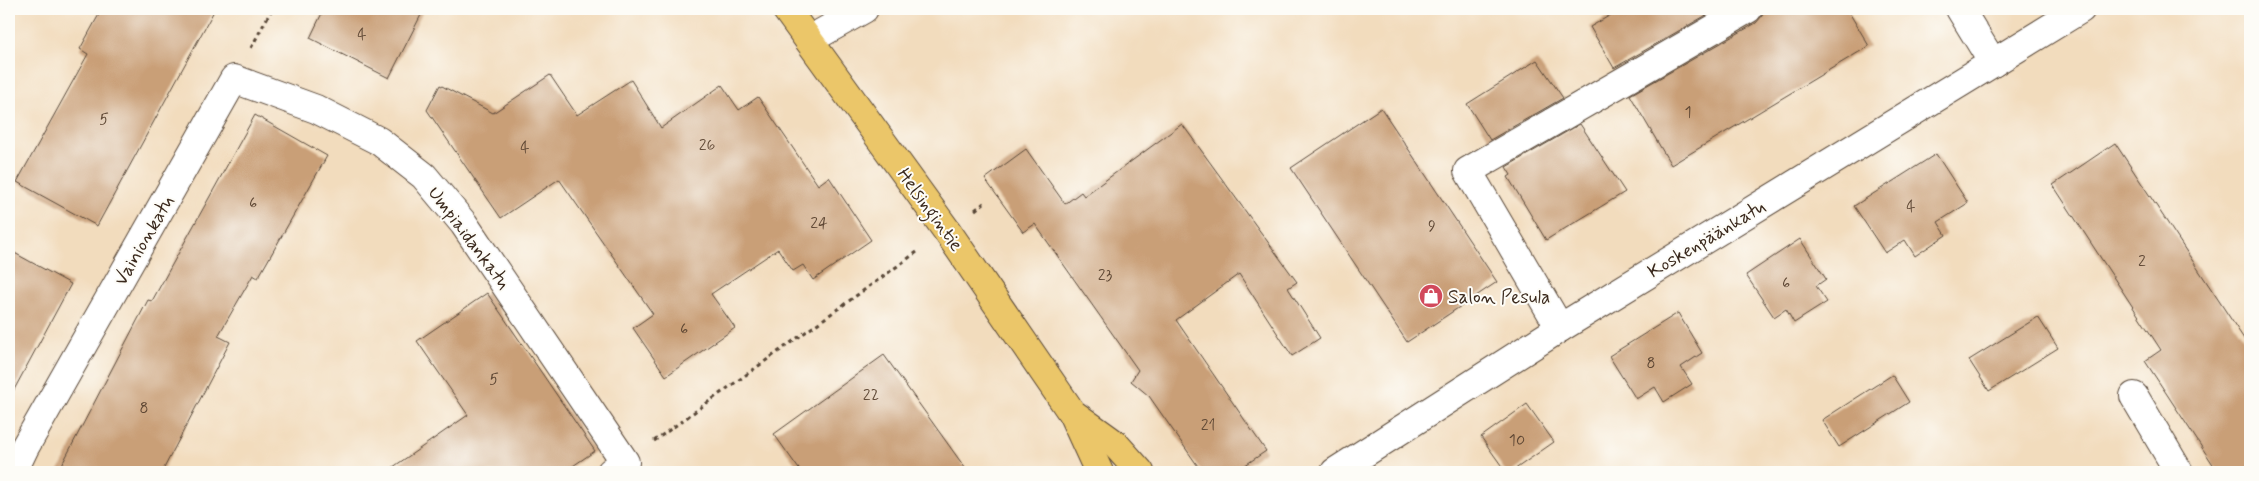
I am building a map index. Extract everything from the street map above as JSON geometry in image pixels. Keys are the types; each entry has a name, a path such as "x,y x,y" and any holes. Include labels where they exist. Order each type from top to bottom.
{"main road":[{"name":"Helsingintie","path":"786,9 947,231 1072,413 1099,472"},
{"name":"Helsingintie","path":"1072,413 1115,444 1140,472"}],"street":[{"path":"809,40 864,9"},
{"path":"1560,328 1468,171 1748,9"},
{"path":"1960,9 1993,63"},
{"name":"Koskenpäänkatu","path":"1335,472 1560,328 2081,9"},
{"name":"Umpiaidankatu","path":"234,79 316,109 379,141 424,176 464,224 618,467"},
{"name":"Vainionkatu","path":"13,472 234,79"},
{"path":"2134,396 2180,472"}],"path":[{"path":"234,79 272,9"},
{"path":"618,467 984,203"}],"building":[{"path":"102,9 215,9 97,226 17,182 88,54 80,49"},
{"path":"324,9 424,9 389,78 310,38"},
{"path":"1621,9 1717,9 1614,68 1590,27"},
{"path":"1764,9 1847,9 1869,46 1671,165 1630,95 1756,23 1762,16"},
{"path":"1537,60 1563,98 1490,140 1467,104"},
{"path":"550,75 577,115 631,80 661,128 722,85 739,110 758,97 818,185 829,177 871,240 813,280 803,265 793,271 778,249 711,294 735,328 666,376 633,328 653,314 559,179 501,218 427,110 440,85 493,113"},
{"path":"1381,108 1497,282 1407,342 1291,168"},
{"path":"255,115 327,156 258,278 253,275 218,336 230,342 162,472 58,472 148,300 152,301"},
{"path":"1182,124 1297,282 1288,288 1320,338 1292,356 1239,274 1176,320 1266,451 1235,472 1202,472 1149,396 1131,381 1138,370 1035,224 1023,232 985,179 1026,149 1065,204 1081,192 1084,196"},
{"path":"1580,124 1625,192 1546,240 1508,177 1511,175 1506,167"},
{"path":"2115,143 2250,348 2250,472 2218,472 2145,361 2161,350 2053,185"},
{"path":"1936,154 1968,203 1938,222 1946,235 1915,256 1905,240 1885,253 1854,206"},
{"path":"1800,239 1826,279 1816,286 1827,302 1794,323 1786,309 1774,317 1746,275"},
{"path":"9,250 71,284 9,399"},
{"path":"487,293 595,451 564,472 386,472 468,415 417,341"},
{"path":"1678,313 1702,353 1681,367 1692,384 1664,402 1655,387 1636,399 1609,356"},
{"path":"2038,317 2058,348 1989,391 1969,360"},
{"path":"884,355 968,472 801,472 774,434"},
{"path":"1892,375 1909,402 1839,447 1822,420"},
{"path":"1527,404 1554,442 1511,472 1506,472 1481,437"}],"place":[{"name":"Salon Pesula","path":"1431,296"}]}
